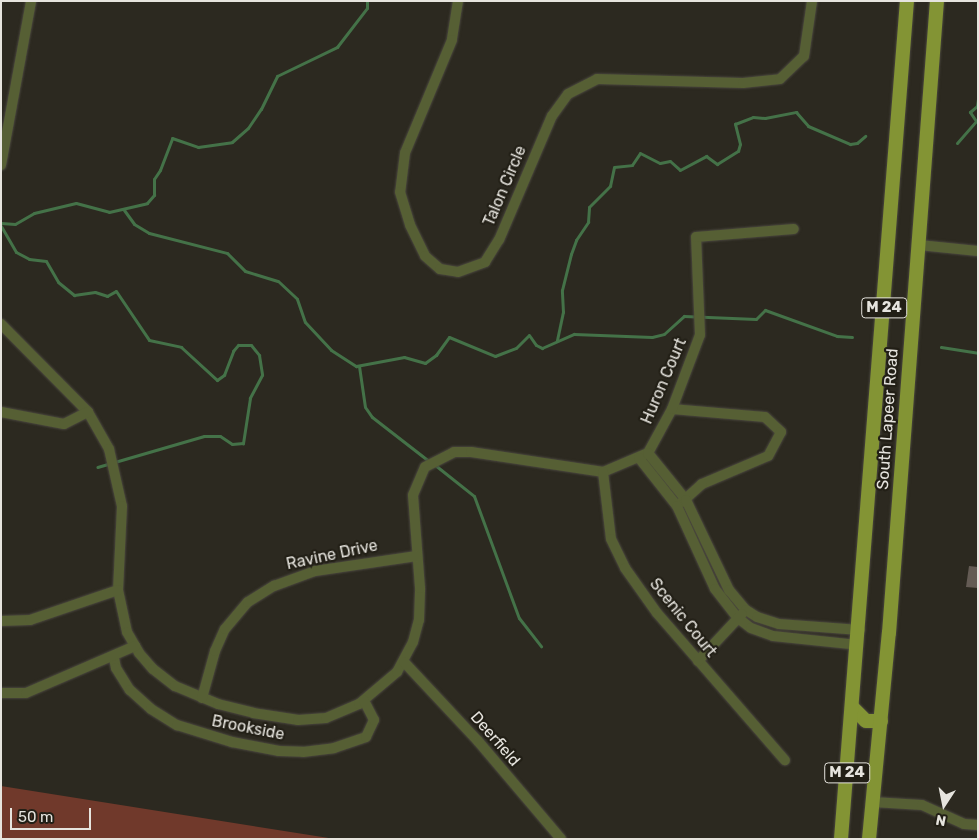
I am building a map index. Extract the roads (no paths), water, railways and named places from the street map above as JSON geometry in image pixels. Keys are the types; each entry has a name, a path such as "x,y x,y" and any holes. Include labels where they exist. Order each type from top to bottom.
{"main road":[{"name":"South Lapeer Road","path":"841,839 860,630 907,1"},
{"name":"South Lapeer Road","path":"870,839 881,721 937,1"},
{"path":"853,708 866,721 881,721"}],"street":[{"path":"1,166 31,1"},
{"name":"Talon Circle","path":"458,1 452,40 405,152 400,184 410,225 425,256 440,269 458,272 485,262 499,240 552,116 568,94 597,79 750,83 780,79 804,56 812,1"},
{"name":"Huron Court","path":"648,453 672,409 700,335 696,237 794,229"},
{"path":"919,245 978,251"},
{"path":"2,328 88,412 109,449 122,506 118,590 127,632 135,646 153,669 175,686 202,698 253,713 298,720 326,718 364,700 397,672 404,662 419,620 413,495 425,467 454,452 471,452 603,472 648,453 681,503 729,590 746,610 757,617 779,624 860,630"},
{"path":"672,409 765,417 781,432 768,456 702,484 681,503"},
{"path":"1,412 64,424 88,412"},
{"path":"639,458 681,503 716,589 738,618 751,628 773,636 858,645"},
{"name":"Scenic Court","path":"603,472 611,539 625,568 698,661 785,760"},
{"name":"Ravine Drive","path":"202,698 215,651 225,629 248,602 284,581 316,571 417,556"},
{"path":"1,621 30,620 118,590"},
{"path":"698,661 746,610"},
{"path":"1,693 26,693 114,658 135,646"},
{"name":"Brookside","path":"114,658 116,668 130,690 151,709 176,725 232,742 279,750 303,752 334,748 366,737 374,720 364,700"},
{"name":"Deerfield","path":"404,662 478,741 561,839"},
{"path":"873,802 922,805 964,824 978,825"}],"waterway":[{"path":"1,223 15,224 34,213 76,203 109,212 147,203 154,195 154,179 160,170 172,138 198,147 232,142 248,128 261,109 277,76 337,47 367,8 367,1"},
{"path":"957,143 976,121 970,112 977,106 978,99"},
{"path":"557,340 563,312 562,290 571,254 576,240 588,222 589,207 610,186 614,167 632,165 640,153 660,163 670,161 680,170 706,156 717,164 738,151 740,144 735,124 753,117 765,118 796,112 808,126 850,144 857,143 865,136"},
{"path":"124,210 134,224 149,233 227,253 245,271 278,281 297,299 305,322 331,350 356,366 404,357 425,363 436,355 449,337 495,356 516,348 529,335 536,345 542,348 574,334 652,337 664,334 684,316 756,319 765,310 837,336 852,337"},
{"path":"1,226 16,252 29,259 46,261 58,282 74,295 95,292 107,296 116,291 149,340 181,347 217,380 224,375 233,351 238,345 251,345 259,355 262,375 250,398 243,443 232,444 220,436 204,436 97,467"},
{"path":"941,347 978,353"},
{"path":"359,366 365,407 372,417 430,462"},
{"path":"435,465 474,496 519,618 541,646"}]}
